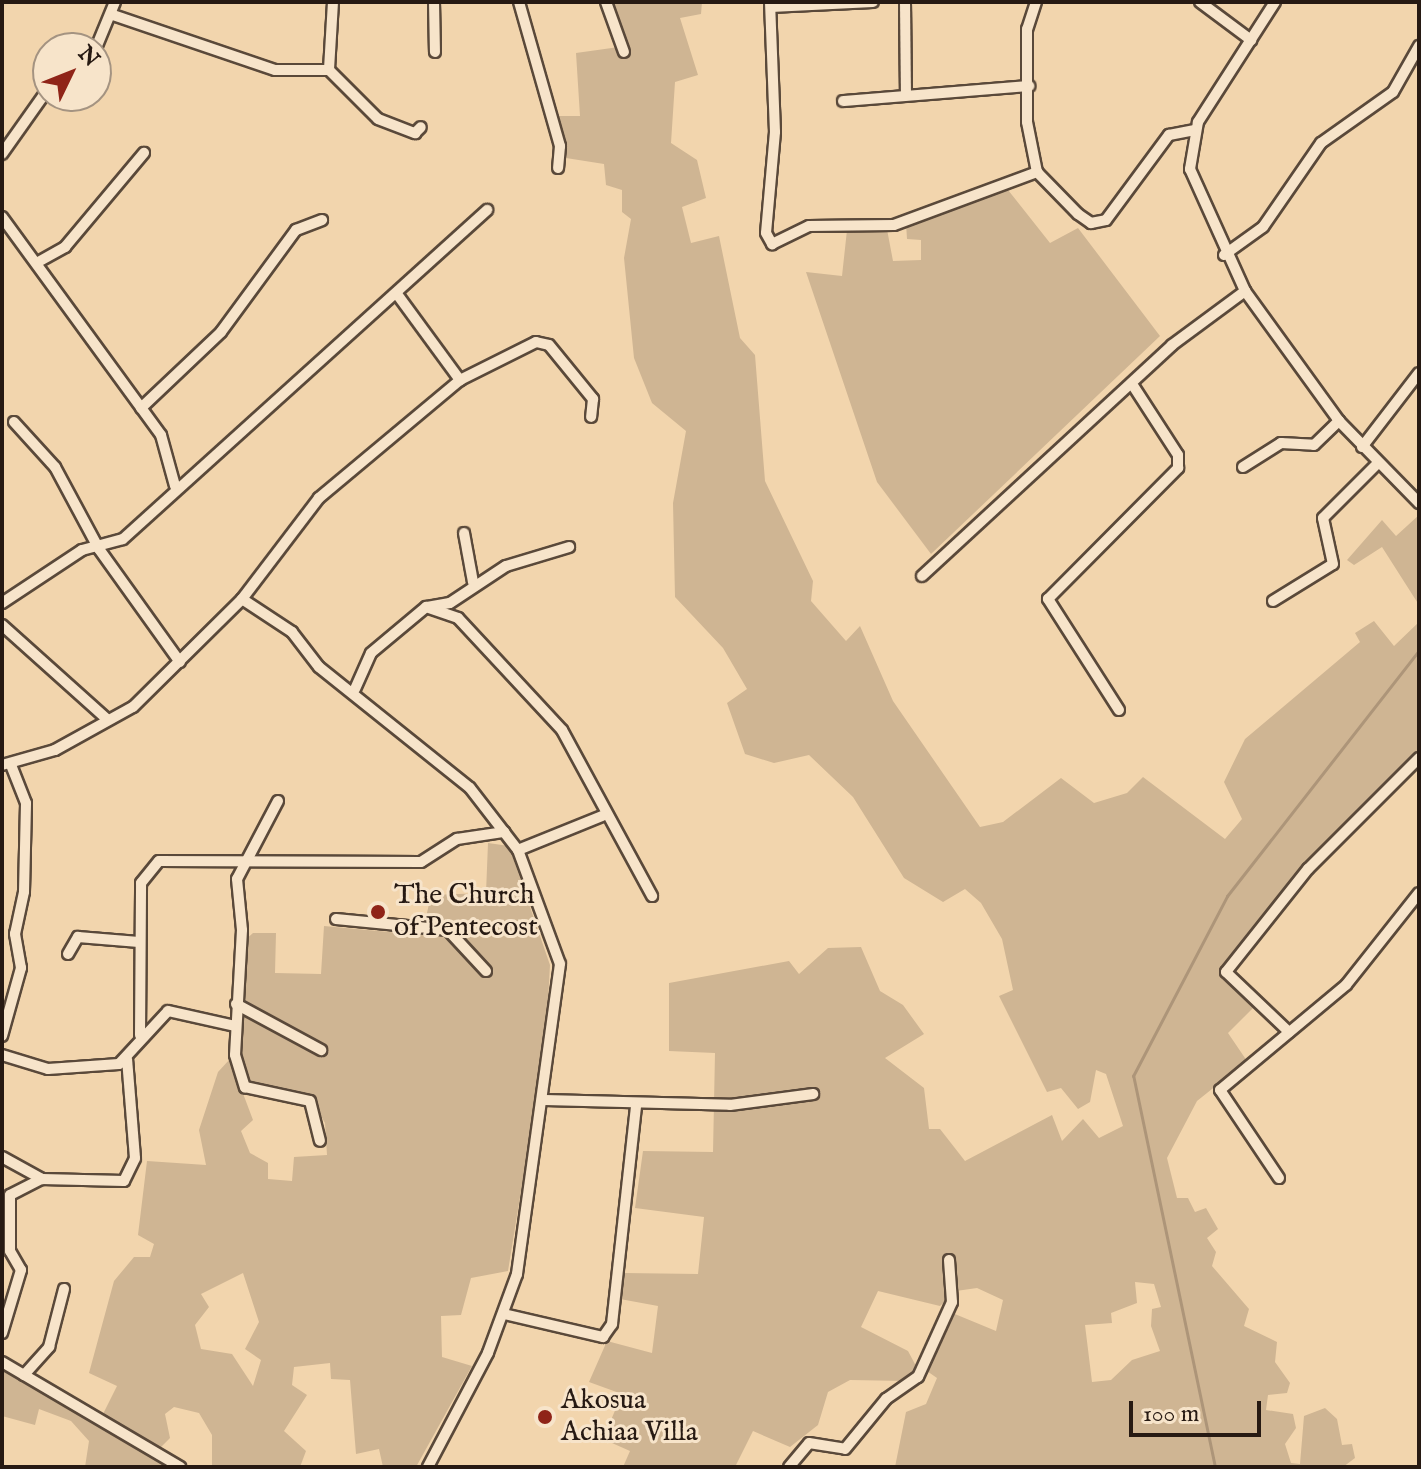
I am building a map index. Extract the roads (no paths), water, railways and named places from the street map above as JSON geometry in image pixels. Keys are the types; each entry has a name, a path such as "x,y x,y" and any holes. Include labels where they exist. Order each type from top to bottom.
{"street":[{"path":"104,32 113,15 115,2"},
{"path":"329,70 333,2"},
{"path":"434,2 435,52"},
{"path":"519,2 560,146 558,168"},
{"path":"606,2 624,52"},
{"path":"873,2 771,5 775,132 766,233 772,244 817,225 894,225 1037,172"},
{"path":"905,2 906,92"},
{"path":"1036,2 1027,29 1037,172 1078,214 1098,223 1175,129 1194,130"},
{"path":"1200,2 1251,40"},
{"path":"1275,2 1194,130 1190,169 1224,255 1245,291 1339,421 1377,464 1419,503"},
{"path":"113,15 275,70 329,70 378,119 415,133 421,127"},
{"path":"1224,255 1263,227 1321,143 1373,111 1406,76 1419,46"},
{"path":"1406,76 1419,80"},
{"path":"843,101 906,92 1029,86"},
{"path":"2,154 32,112"},
{"path":"40,261 65,247 144,153"},
{"path":"2,603 82,550 99,549 123,539 175,486 397,294 487,210"},
{"path":"2,217 40,261 141,408 172,459 175,486"},
{"path":"141,408 221,332 296,230 322,220"},
{"path":"922,576 1134,387 1172,345 1245,291"},
{"path":"397,294 460,380"},
{"path":"2,1036 21,968 15,934 24,892 26,803 7,765 108,720 180,662 242,599 319,498 460,380 536,342 549,345 593,399 591,417"},
{"path":"1362,447 1419,373"},
{"path":"1119,710 1048,599 1178,468 1178,455 1134,387"},
{"path":"1243,467 1281,443 1314,445 1339,421"},
{"path":"14,422 55,467 99,549 180,662"},
{"path":"1273,601 1333,564 1323,518 1377,464"},
{"path":"464,533 473,582"},
{"path":"355,689 371,653 426,607 450,603 473,582 569,547"},
{"path":"242,599 355,689 470,788 518,850 560,964 545,1100 504,1314 428,1467"},
{"path":"426,607 458,618 529,690 562,730 602,816 652,896"},
{"path":"2,625 108,720"},
{"path":"1289,1032 1226,972 1308,869 1419,758"},
{"path":"278,801 237,879 235,1026 240,1081 251,1090 306,1098 320,1141"},
{"path":"518,850 602,816"},
{"path":"140,1035 141,883 153,865 246,859 421,862 457,839 504,832"},
{"path":"1279,1178 1220,1090 1346,985 1419,893"},
{"path":"336,919 448,930 486,971"},
{"path":"68,954 78,937 139,942"},
{"path":"236,1004 321,1050"},
{"path":"2,1157 42,1179 116,1183 134,1170 127,1059 140,1035 168,1011 235,1026"},
{"path":"2,1055 48,1069 127,1059"},
{"path":"545,1100 636,1106 730,1105 813,1094"},
{"path":"504,1314 603,1337 612,1324 636,1106"},
{"path":"2,1333 21,1270 10,1251 10,1195 42,1179"},
{"path":"789,1467 809,1443 845,1449 886,1399 918,1377 952,1302 949,1260"},
{"path":"24,1375 49,1347 64,1289"},
{"path":"2,1362 180,1467"}],"waterway":[{"path":"1215,1467 1133,1076 1227,896 1419,650"}],"place":[{"name":"The Church of Pentecost","path":"378,912"},
{"name":"Akosua Achiaa Villa","path":"545,1417"}]}
